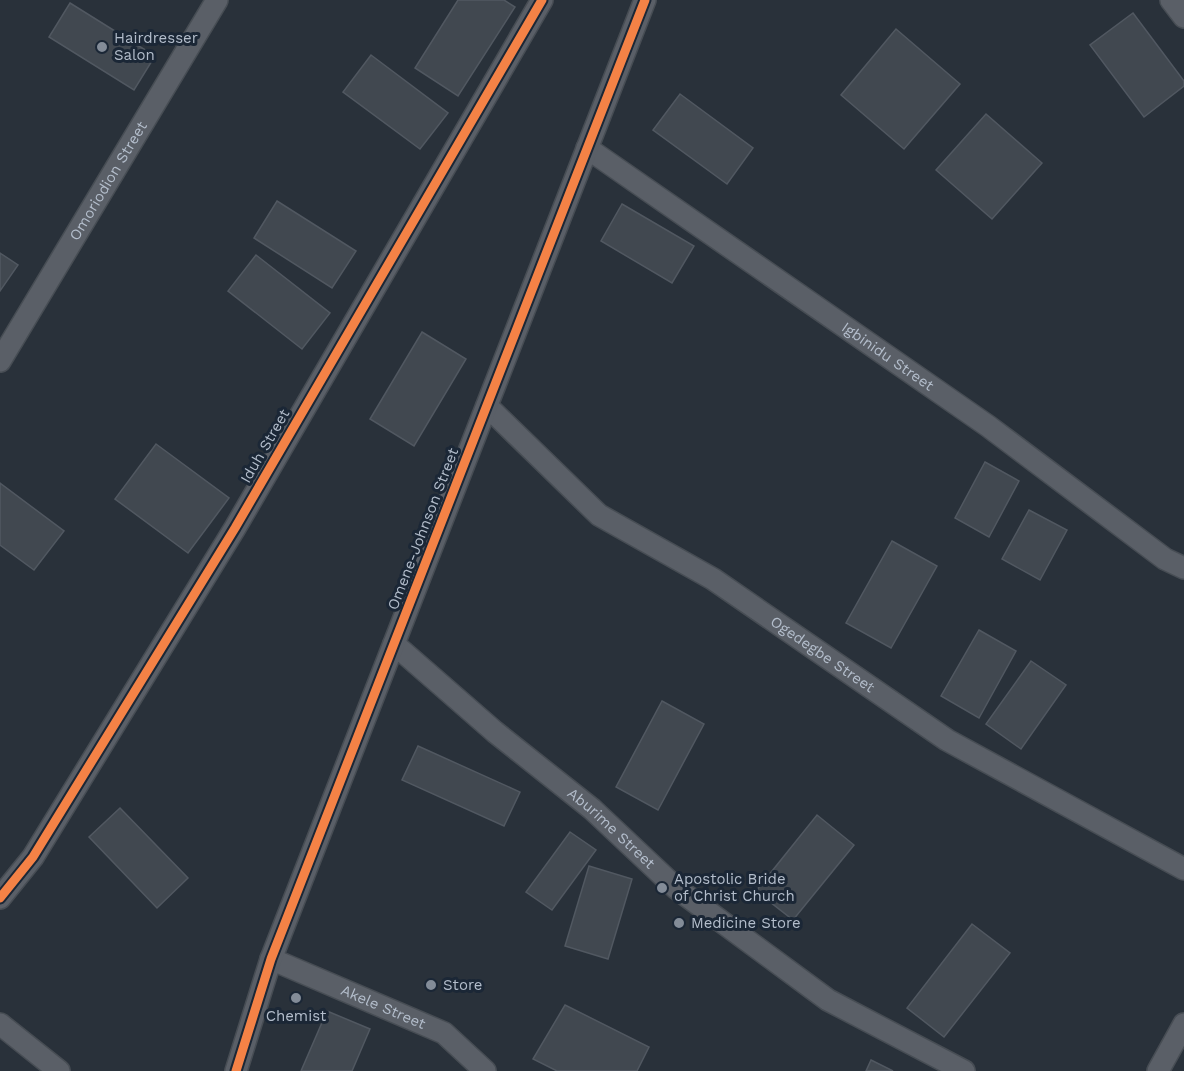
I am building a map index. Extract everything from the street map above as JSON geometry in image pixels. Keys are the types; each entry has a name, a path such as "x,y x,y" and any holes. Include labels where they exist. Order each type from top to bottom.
{"street":[{"name":"Omoriodion Street","path":"0,361 217,0"},
{"name":"Iduh Street","path":"0,898 33,857 235,528 542,0"},
{"name":"Omene-Johnson Street","path":"236,1071 271,959 645,0"},
{"path":"1171,0 1184,17"},
{"name":"Igbinidu Street","path":"587,148 988,426 1165,559 1184,568"},
{"name":"Ogedegbe Street","path":"487,406 599,515 713,579 947,740 1184,869"},
{"name":"Aburime Street","path":"394,644 495,732 592,809 676,888 828,1000 964,1071"},
{"name":"Akele Street","path":"271,959 444,1034 485,1071"},
{"path":"0,1024 59,1071"},
{"path":"1158,1071 1184,1024"}],"building":[{"path":"458,0 504,0 515,7 458,96 415,68"},
{"name":"Hairdresser Salon","path":"70,3 155,56 134,90 49,37"},
{"path":"1133,13 1184,81 1184,86 1144,117 1090,45"},
{"path":"896,29 960,84 904,149 841,95"},
{"path":"371,55 448,113 420,149 343,92"},
{"path":"680,94 753,148 727,184 653,130"},
{"path":"986,114 1042,163 992,219 936,170"},
{"path":"277,201 356,251 332,288 254,238"},
{"path":"622,204 694,246 672,283 601,241"},
{"path":"0,253 18,265 0,291"},
{"path":"256,255 330,313 302,349 228,291"},
{"path":"422,332 466,359 414,446 370,419"},
{"path":"156,444 229,498 188,553 115,499"},
{"path":"985,462 1019,481 989,537 955,518"},
{"path":"0,483 64,531 34,570 0,545"},
{"path":"1029,510 1067,530 1040,580 1002,559"},
{"path":"892,541 937,566 891,648 846,623"},
{"path":"979,630 1016,651 979,718 941,696"},
{"path":"1031,661 1066,685 1021,749 986,724"},
{"path":"662,701 704,724 658,810 616,787"},
{"path":"418,746 520,792 504,826 402,780"},
{"path":"120,808 188,878 157,908 89,837"},
{"path":"817,815 854,845 793,920 756,891"},
{"path":"570,832 596,850 552,910 526,892"},
{"path":"589,866 632,879 608,959 565,946"},
{"path":"972,924 1010,953 944,1037 907,1008"},
{"path":"565,1005 649,1047 637,1071 557,1071 533,1059"},
{"path":"327,1011 370,1029 352,1071 301,1071"},
{"path":"871,1060 893,1071 866,1071"}],"cycle path":[{"path":"0,898 33,857 235,528 542,0"},
{"path":"236,1071 271,959 645,0"}],"place":[{"name":"Hairdresser Salon","path":"102,47"},
{"name":"Apostolic Bride of Christ Church","path":"662,888"},
{"name":"Medicine Store","path":"679,923"},
{"name":"Store","path":"431,985"},
{"name":"Chemist","path":"296,998"}]}
